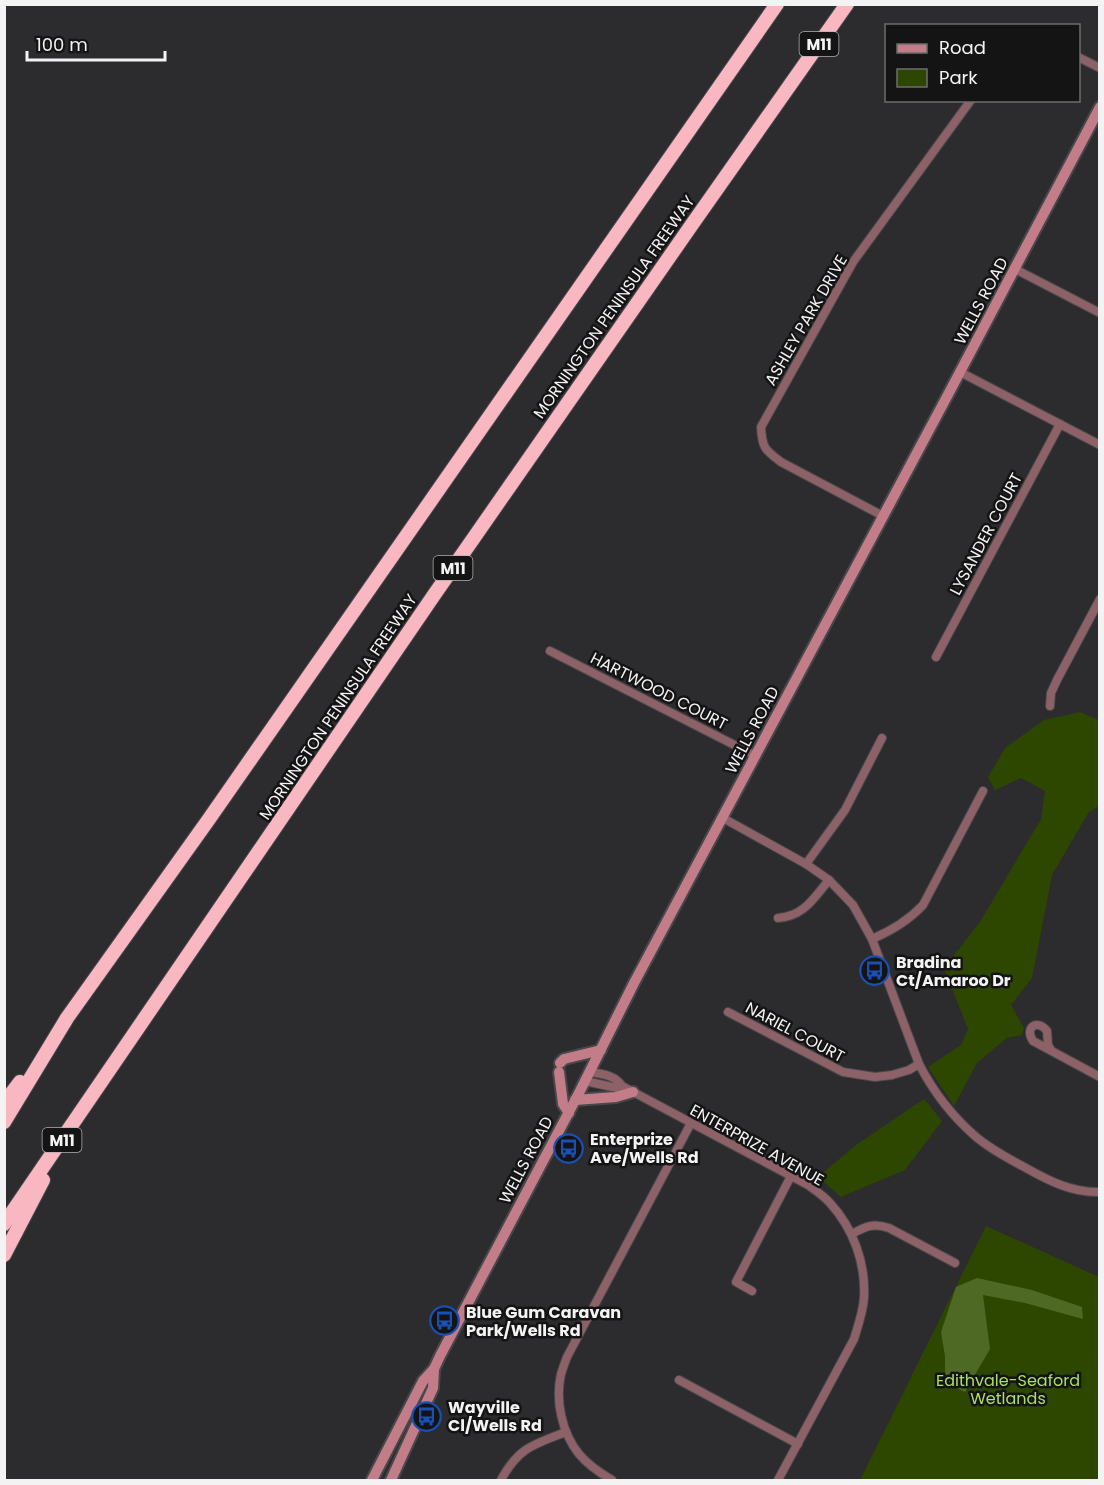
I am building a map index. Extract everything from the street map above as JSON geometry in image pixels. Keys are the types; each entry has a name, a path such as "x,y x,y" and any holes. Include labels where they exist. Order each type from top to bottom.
{"highway":[{"path":"737,62 768,4"},
{"path":"4,1103 230,790 777,4"},
{"name":"MORNINGTON PENINSULA FREEWAY","path":"4,1224 434,595 847,4"},
{"path":"791,84 858,4"},
{"path":"4,1122 67,1018"},
{"path":"4,1255 50,1167 119,1055"}],"main road":[{"name":"WELLS ROAD","path":"372,1480 423,1381 434,1369 634,983 1100,107"},
{"path":"568,1113 563,1104 560,1068 564,1059 601,1050"},
{"path":"575,1100 616,1097 633,1092"},
{"name":"WELLS ROAD","path":"391,1480 433,1388 434,1369"}],"street":[{"path":"1080,58 1100,68"},
{"name":"ASHLEY PARK DRIVE","path":"883,516 768,452 761,442 761,427 853,262 970,102"},
{"path":"1015,269 1100,313"},
{"path":"960,372 1100,445"},
{"name":"LYSANDER COURT","path":"936,657 1060,424"},
{"path":"1050,706 1051,693 1056,680 1100,599"},
{"name":"HARTWOOD COURT","path":"550,651 756,756"},
{"path":"806,864 845,810 882,738"},
{"path":"872,939 891,931 915,914 923,905 983,791"},
{"path":"723,818 806,864 829,880 853,905 872,939 919,1064 928,1082 956,1118 976,1137 1002,1155 1060,1185 1100,1192"},
{"path":"778,918 789,917 803,910 829,880"},
{"name":"NARIEL COURT","path":"728,1012 843,1072 875,1077 909,1070 919,1064"},
{"path":"1051,1050 1100,1077"},
{"name":"ENTERPRIZE AVENUE","path":"587,1076 610,1076 618,1080 622,1086 808,1185 831,1203 852,1234 863,1276 864,1299 861,1318 854,1339 778,1480"},
{"path":"612,1480 596,1470 579,1454 566,1432 559,1394 561,1374 567,1357 691,1123"},
{"path":"752,1291 736,1282 791,1176"},
{"path":"852,1234 860,1229 878,1225 889,1228 955,1263"},
{"path":"679,1380 798,1444"},
{"path":"501,1480 511,1462 518,1455 530,1447 566,1432"}],"green space":[{"path":"1080,712 1099,720 1099,806 1089,812 1052,875 1032,978 1011,1005 1024,1028 1022,1035 1007,1038 977,1063 954,1106 928,1067 961,1045 968,1029 944,968 980,922 1041,819 1045,791 1021,778 995,790 988,777 1005,748 1044,720"},
{"path":"924,1099 942,1121 905,1170 841,1197 818,1177 856,1145"},
{"name":"Edithvale-Seaford Wetlands","path":"986,1226 1099,1277 1099,1480 860,1480"},
{"path":"977,1278 1032,1290 1082,1307 1083,1319 1025,1303 983,1295 990,1349 965,1392 945,1383 945,1356 941,1332 956,1287"}],"place":[{"name":"Bradina Ct/Amaroo Dr","path":"875,971"},
{"name":"Enterprize Ave/Wells Rd","path":"569,1148"},
{"name":"Blue Gum Caravan Park/Wells Rd","path":"445,1321"},
{"name":"Wayville Cl/Wells Rd","path":"427,1416"}]}
